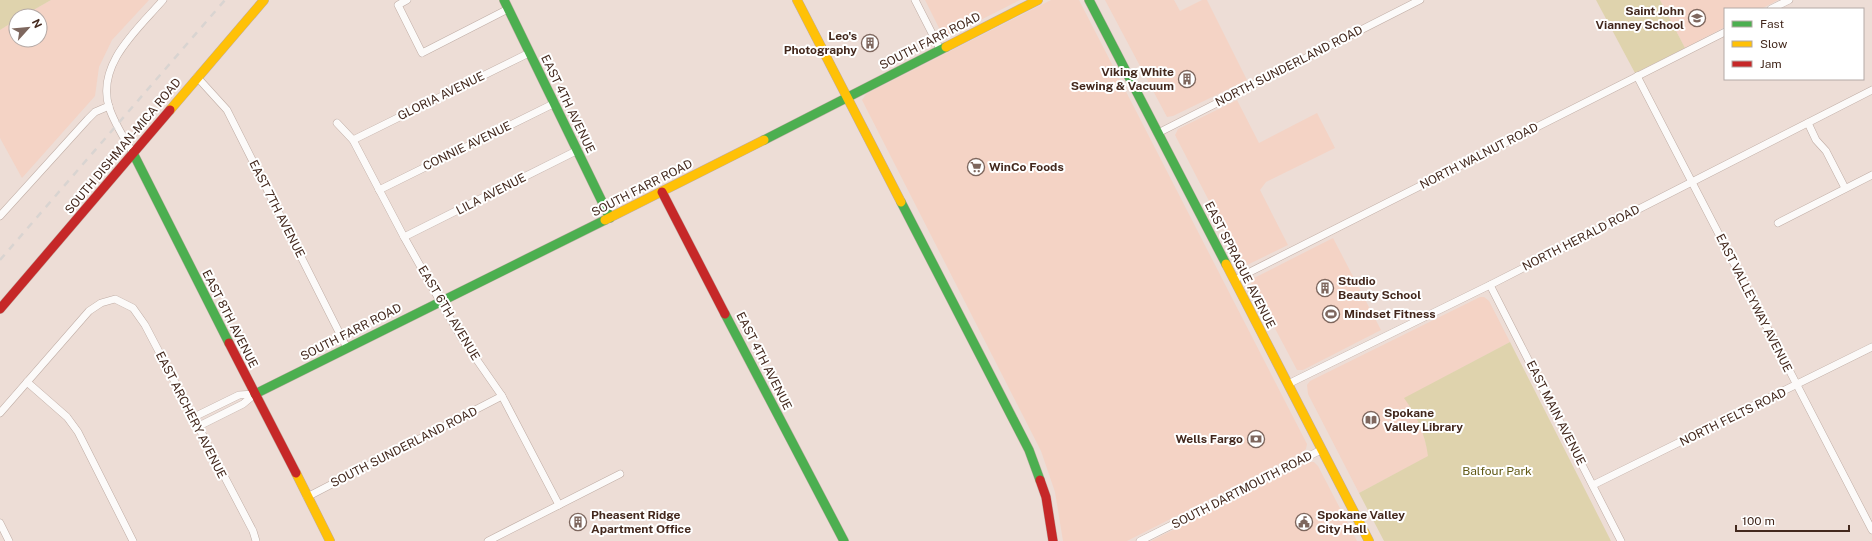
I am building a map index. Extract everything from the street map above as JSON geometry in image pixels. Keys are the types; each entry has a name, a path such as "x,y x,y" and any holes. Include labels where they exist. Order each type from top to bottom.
{"street":[{"path":"0,216 88,119 95,112 109,106 107,91 114,61 124,45 163,0"},
{"name":"SOUTH DISHMAN-MICA ROAD","path":"0,309 264,0"},
{"path":"407,0 398,5 422,53 508,9"},
{"name":"EAST 4TH AVENUE","path":"504,0 610,218"},
{"path":"797,0 1029,450 1046,497 1053,541"},
{"path":"915,0 940,49"},
{"name":"SOUTH FARR ROAD","path":"197,428 243,404 254,394 662,192 1038,0"},
{"name":"EAST SPRAGUE AVENUE","path":"1089,0 1369,541"},
{"name":"NORTH SUNDERLAND ROAD","path":"1158,133 1420,0"},
{"path":"1773,8 1789,0"},
{"name":"NORTH WALNUT ROAD","path":"1234,280 1724,33"},
{"name":"GLORIA AVENUE","path":"353,140 530,53"},
{"name":"EAST VALLEYWAY AVENUE","path":"1638,76 1872,530"},
{"name":"EAST 7TH AVENUE","path":"197,77 227,110 348,348"},
{"name":"NORTH HERALD ROAD","path":"1288,384 1490,285 1872,90"},
{"name":"CONNIE AVENUE","path":"379,190 555,103"},
{"name":"EAST 8TH AVENUE","path":"109,106 330,541"},
{"name":"EAST 6TH AVENUE","path":"337,123 353,140 404,238 440,301 461,337 502,396 559,505"},
{"path":"1808,123 1816,140 1826,152 1845,188"},
{"name":"LILA AVENUE","path":"404,238 578,150"},
{"path":"1778,223 1872,175"},
{"name":"EAST 4TH AVENUE","path":"662,192 844,541"},
{"name":"EAST MAIN AVENUE","path":"1490,285 1621,541"},
{"name":"EAST ARCHERY AVENUE","path":"27,382 89,311 101,303 116,299 133,308 145,325 197,428 253,531 256,541"},
{"name":"NORTH FELTS ROAD","path":"1593,485 1797,386 1872,347"},
{"path":"0,413 27,382 67,417 78,432 133,541"},
{"name":"SOUTH FARR ROAD","path":"192,418 239,395 254,394"},
{"name":"SOUTH SUNDERLAND ROAD","path":"307,497 502,396"},
{"name":"SOUTH DARTMOUTH ROAD","path":"1140,541 1321,450"},
{"path":"488,541 620,474"},
{"path":"0,523 9,541"}],"shaded area":[{"path":"51,0 149,0 112,40 99,67 95,96 22,178 0,138 0,30 8,25 8,48 48,48 48,8 37,8"},
{"path":"925,0 1020,0 949,36 942,34"},
{"path":"1051,0 1079,0 1307,444 1306,449 1303,452 1127,541 1063,541 1055,492 1041,451 862,100 866,94"},
{"path":"1105,0 1174,0 1180,11 1202,0 1207,0 1247,80 1173,116 1167,117"},
{"name":"Saint John Vianney School","path":"1660,0 1778,0 1763,8 1724,8 1724,28 1685,48"},
{"path":"1237,100 1259,143 1317,113 1335,148 1266,182 1260,190 1288,245 1245,266 1241,263 1175,135 1178,129"},
{"path":"1333,238 1381,330 1303,370 1297,370 1251,283 1254,278"},
{"path":"1480,297 1484,297 1489,301 1510,342 1405,398 1419,421 1429,456 1359,493 1308,394 1307,385 1310,381"},
{"path":"1308,462 1314,462 1318,466 1357,541 1151,541"}],"green space":[{"path":"0,0 51,0 37,8 8,8 8,25 0,30"},
{"path":"1596,0 1660,0 1685,48 1635,73"},
{"name":"Balfour Park","path":"1510,342 1611,541 1384,541 1359,493 1428,456 1425,440 1420,426 1404,398"}],"railway":[{"path":"0,260 225,0"}],"traffic: fast":[{"path":"504,0 610,218"},
{"path":"1089,0 1226,264"},
{"path":"764,140 946,47"},
{"path":"133,153 229,343"},
{"path":"901,202 1029,450 1040,480"},
{"path":"255,394 605,220"},
{"path":"725,314 844,541"}],"traffic: slow":[{"path":"170,110 264,0"},
{"path":"797,0 901,202"},
{"path":"946,47 1038,0"},
{"path":"605,220 764,140"},
{"path":"1226,264 1369,541"},
{"path":"296,473 330,541"}],"traffic: jam":[{"path":"0,309 170,110"},
{"path":"662,192 725,314"},
{"path":"229,343 296,473"},
{"path":"1040,480 1046,497 1053,541"}],"place":[{"name":"Saint John Vianney School","path":"1697,18"},
{"name":"Leo's Photography","path":"870,43"},
{"name":"Viking White Sewing & Vacuum","path":"1187,79"},
{"name":"WinCo Foods","path":"976,167"},
{"name":"Studio Beauty School","path":"1325,288"},
{"name":"Mindset Fitness","path":"1331,314"},
{"name":"Spokane Valley Library","path":"1371,420"},
{"name":"Wells Fargo","path":"1256,439"},
{"name":"Pheasent Ridge Apartment Office","path":"578,522"},
{"name":"Spokane Valley City Hall","path":"1304,522"}]}
